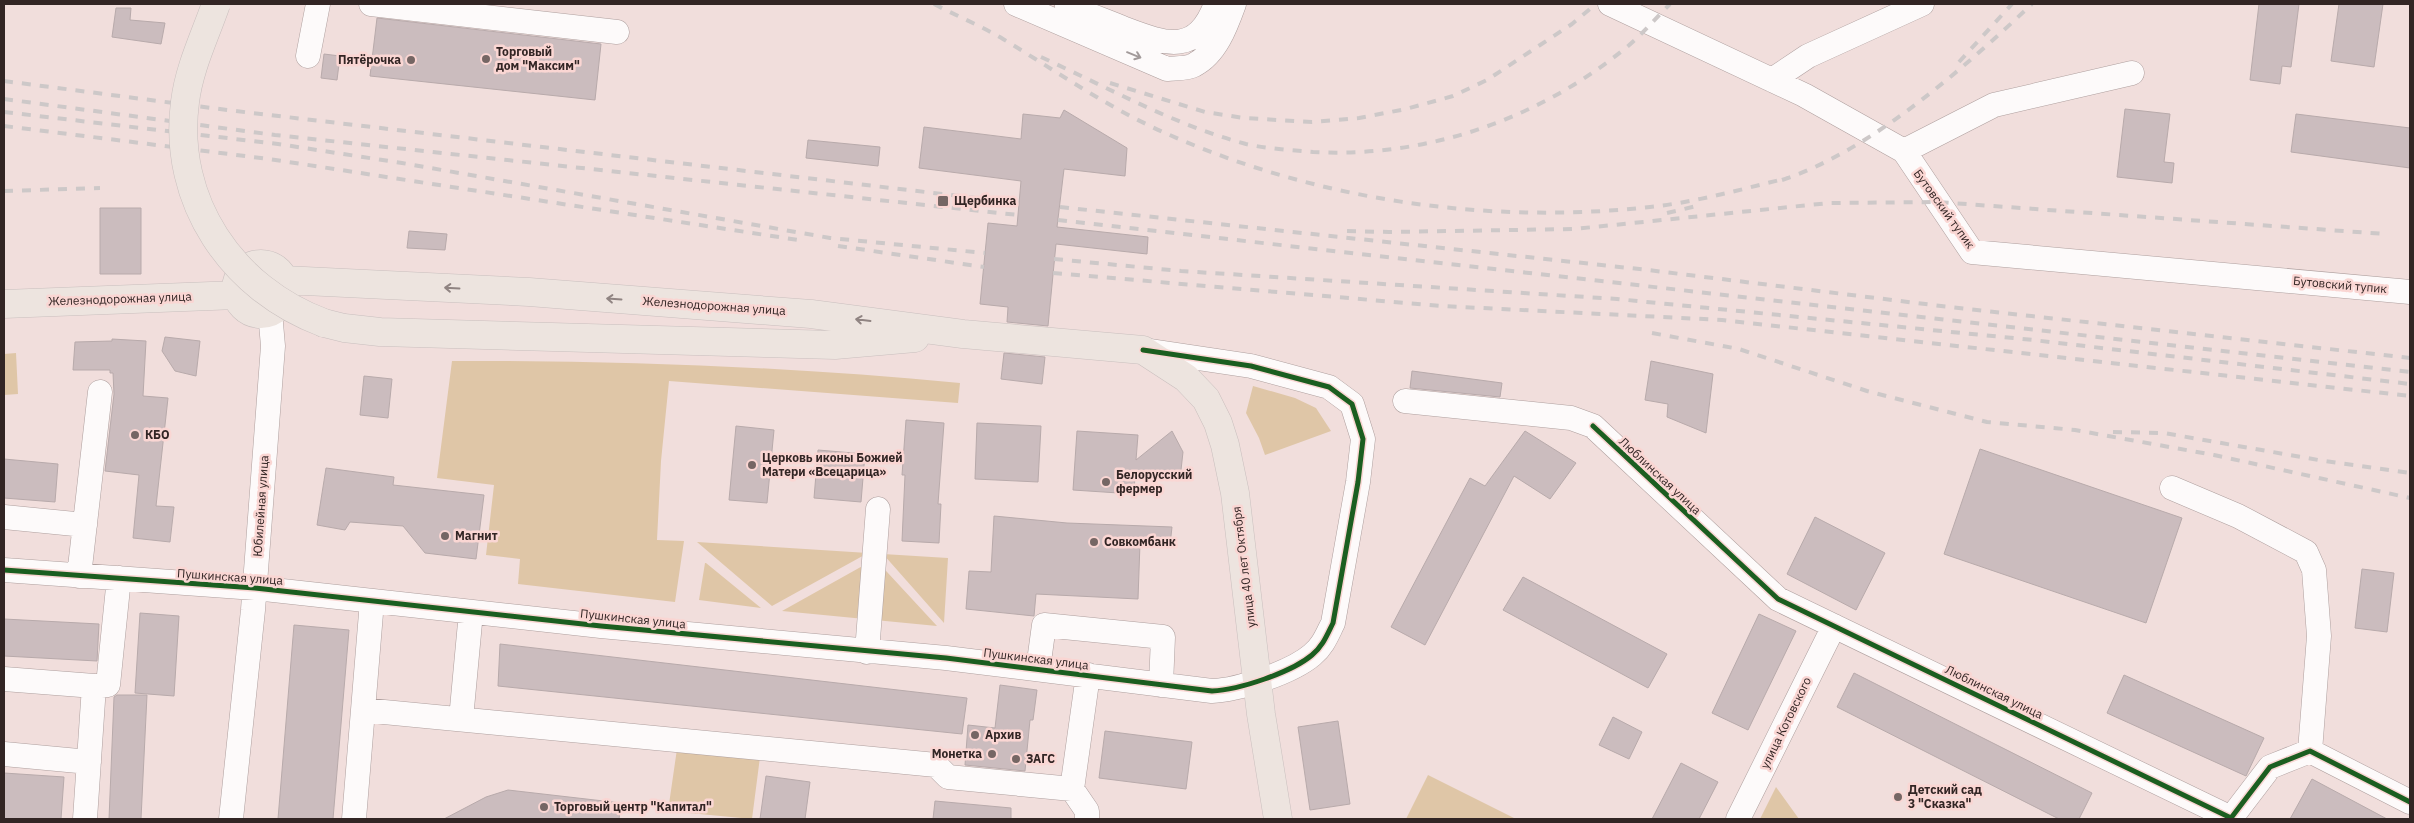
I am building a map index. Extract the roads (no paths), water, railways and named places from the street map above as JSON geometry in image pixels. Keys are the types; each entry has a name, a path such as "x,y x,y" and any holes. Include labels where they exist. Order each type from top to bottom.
{"main road":[{"path":"216,4 192,71 185,103 183,135 192,186 199,207 217,241 246,275 274,298 293,310 324,323 344,328 380,332 836,345 963,334"},
{"path":"266,264 272,266 284,280 286,290 282,304 270,312 256,314 250,311 239,302 236,295 240,274 252,266 266,264"},
{"name":"Железнодорожная улица","path":"284,280 529,292 811,314 963,334 1143,350"},
{"name":"Железнодорожная улица","path":"4,304 236,295"},
{"name":"улица 40 лет Октября","path":"1143,350 1186,378 1206,399 1218,423 1235,493 1258,681 1278,819"}],"street":[{"path":"308,56 318,4"},
{"path":"371,4 617,32"},
{"path":"1016,4 1067,12 1159,42 1176,43 1192,38 1208,24 1216,4"},
{"path":"1067,12 1167,69 1192,66 1208,55 1220,36 1234,4"},
{"name":"Бутовский тупик","path":"1610,4 1772,80 1857,124 1904,152 1972,252 2410,292"},
{"path":"1772,80 1808,56 1922,4"},
{"path":"1904,152 1994,105 2132,73"},
{"name":"Юбилейная улица","path":"232,819 254,588 273,346 270,312"},
{"name":"Пушкинская улица","path":"4,570 254,588 471,612 867,652 946,658 1212,691 1230,690 1258,681 1312,656 1325,641 1332,623 1358,482 1363,438 1352,404 1329,387 1251,366 1143,350"},
{"path":"79,576 100,392"},
{"name":"Люблинская улица","path":"1405,401 1571,418 1593,426 1778,599 2236,817 2270,767 2310,751"},
{"path":"2172,488 2238,516 2306,552 2314,570 2319,636 2310,751 2410,802"},
{"path":"867,652 878,509"},
{"path":"4,517 84,526"},
{"path":"4,679 94,686 108,685 119,578"},
{"path":"354,819 372,601"},
{"path":"461,719 471,612"},
{"path":"1038,669 1044,625 1163,637 1161,685"},
{"name":"улица Котовского","path":"1738,819 1834,626"},
{"path":"1087,819 1087,811 1072,789 1088,675"},
{"path":"85,819 94,686"},
{"path":"363,710 936,765 948,777 1072,789"},
{"path":"4,754 89,762"}],"railway":[{"path":"934,4 995,34 1102,100 1163,132 1221,155 1280,175 1340,190 1402,202 1464,209 1588,212 1685,202 1788,178"},
{"path":"1110,83 1205,112 1244,118 1312,122 1359,118 1406,109 1453,96 1487,80 1572,24 1596,4"},
{"path":"1041,57 1167,116 1193,127 1246,144 1313,152 1355,152 1396,149 1437,141 1476,130 1515,115 1552,97 1588,76 1629,46 1670,4"},
{"path":"1959,62 2012,4"},
{"path":"1782,180 1816,167 1883,128 1947,80 2032,4"},
{"path":"4,81 227,110 1019,203"},
{"path":"4,99 275,135 1018,215"},
{"path":"4,112 278,144 402,163 830,238 985,253"},
{"path":"4,126 269,159 798,240"},
{"path":"4,191 100,188"},
{"path":"1347,231 1574,229 1829,203 1937,202 2385,234"},
{"path":"1667,213 1701,205"},
{"path":"1060,207 1648,270 1941,306 2410,358"},
{"path":"1058,220 2410,372"},
{"path":"838,246 984,267"},
{"path":"1054,259 1181,271 1617,299 2033,340 2410,384"},
{"path":"1053,273 1442,306 1722,320 2410,396"},
{"path":"1652,333 1739,349 1867,391 1987,422 2075,430 2214,455 2410,498"},
{"path":"2113,432 2164,433 2324,461 2410,473"}],"place":[{"name":"Торговый дом \"Максим\"","path":"486,59"},
{"name":"Пятёрочка","path":"411,60"},
{"name":"Щербинка","path":"943,201"},
{"name":"КБО","path":"135,435"},
{"name":"Церковь иконы Божией Матери «Всецарица»","path":"752,465"},
{"name":"Белорусский фермер","path":"1106,482"},
{"name":"Магнит","path":"445,536"},
{"name":"Совкомбанк","path":"1094,542"},
{"name":"Архив","path":"975,735"},
{"name":"Монетка","path":"992,754"},
{"name":"ЗАГС","path":"1016,759"},
{"name":"Детский сад 3 \"Сказка\"","path":"1898,797"},
{"name":"Торговый центр \"Капитал\"","path":"544,807"}]}
